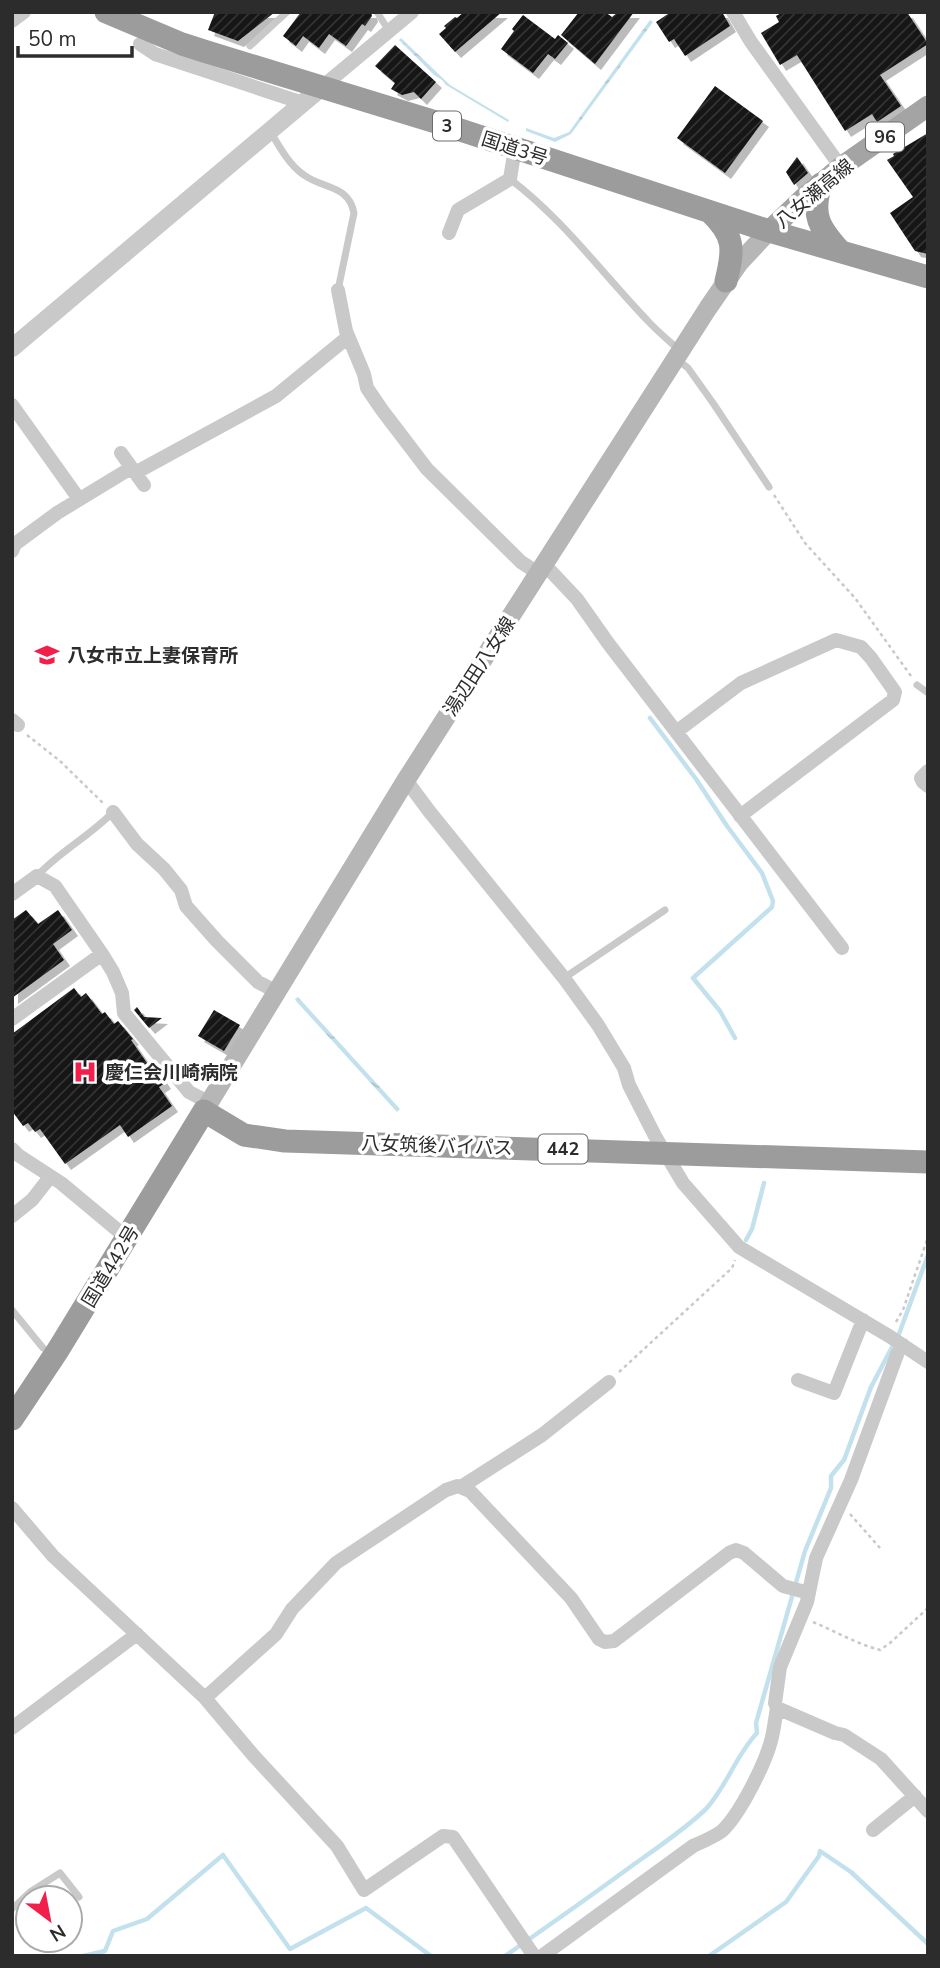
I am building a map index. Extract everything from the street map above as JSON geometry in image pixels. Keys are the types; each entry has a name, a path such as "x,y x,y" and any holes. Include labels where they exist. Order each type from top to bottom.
{"highway":[{"name":"国道3号","path":"106,12 182,44 769,231 928,277"},
{"path":"821,184 816,202 818,220 828,238 840,251"},
{"path":"710,212 721,222 731,242 732,251 726,281"},
{"name":"八女筑後バイパス","path":"207,1107 244,1135 285,1141 928,1162"},
{"name":"国道442号","path":"12,1419 21,1395 58,1350 207,1107"}],"main road":[{"name":"八女瀬高線","path":"769,231 841,167 928,106"},
{"name":"湯辺田八女線","path":"207,1107 406,780 678,355 738,263 769,231"}],"street":[{"path":"12,21 24,12"},
{"path":"12,348 412,12"},
{"path":"733,12 751,42 841,167"},
{"path":"140,44 155,54 303,103"},
{"path":"449,233 458,210 510,179 515,148"},
{"path":"338,290 348,337 367,388 427,469 521,562 541,569 577,599 842,948"},
{"path":"12,551 15,544 79,499 137,475 276,396 348,337"},
{"path":"12,405 79,499"},
{"path":"121,453 137,475"},
{"path":"676,732 741,683 836,640 861,647 871,658 895,692 893,700 740,816"},
{"path":"928,771 921,778 928,786"},
{"path":"406,780 564,978 598,1025 624,1068 629,1085 664,1153 683,1183 739,1247 928,1362"},
{"path":"113,812 137,844 164,869 181,890 186,906 217,941 258,982 277,992"},
{"path":"12,894 37,876 55,886 113,972 121,993 124,1013 189,1092 207,1107"},
{"path":"12,1019 102,954"},
{"path":"12,1150 61,1183 127,1238"},
{"path":"12,1216 32,1200 50,1177"},
{"path":"798,1380 834,1393 863,1320"},
{"path":"542,1956 693,1846 721,1832 734,1817 763,1764 771,1742 780,1667 801,1618 816,1558 851,1480 898,1352 896,1341"},
{"path":"461,1487 542,1435 609,1381"},
{"path":"205,1698 276,1634 292,1609 336,1563 446,1490 458,1486 470,1491 571,1598 599,1639 605,1642 614,1641 736,1550 744,1553 783,1586 809,1593"},
{"path":"12,1508 53,1556 205,1698 253,1755 337,1846 364,1890 443,1836 453,1837 534,1956"},
{"path":"12,1728 137,1634"},
{"path":"777,1708 844,1735 881,1759 928,1811"},
{"path":"873,1830 915,1796"}],"lane":[{"path":"250,46 287,12"},
{"path":"377,12 389,31"},
{"path":"270,131 301,174 344,193 352,202 354,213 338,290"},
{"path":"510,179 560,225 678,355 769,487"},
{"path":"917,685 928,693"},
{"path":"37,876 48,863 102,824 113,812"},
{"path":"564,978 665,910"},
{"path":"12,1310 43,1348"},
{"path":"43,1884 60,1873 69,1884"}],"path":[{"path":"769,487 805,543 855,598 917,685"},
{"path":"15,722 20,730 60,761 113,812"},
{"path":"896,1341 903,1310 928,1237"},
{"path":"609,1381 732,1268 739,1247"},
{"path":"841,1503 880,1548"},
{"path":"801,1618 866,1647 880,1650 928,1608"}],"water":[{"path":"650,20 653,22 571,134 555,142 526,131 526,128 554,138 569,132"},
{"path":"401,38 450,85 509,120 508,122 446,85 399,40"},
{"path":"298,997 400,1109 397,1112 296,1001"}],"building":[{"path":"215,12 275,12 238,41 208,30"},
{"path":"301,12 371,12 372,16 365,26 362,24 346,46 329,34 319,48 303,36 296,46 283,36"},
{"path":"464,12 502,12 455,52 439,34 446,28 444,26"},
{"path":"579,12 605,12 612,17 618,12 634,12 595,64 561,35"},
{"path":"671,12 722,12 730,26 685,56 674,39 669,42 656,22"},
{"path":"783,12 907,12 928,44 880,75 901,106 877,122 872,114 845,131 797,55 780,65 761,33 779,22 776,16"},
{"path":"523,15 555,39 558,35 568,43 555,59 548,54 533,73 501,49"},
{"path":"395,45 436,82 421,99 414,92 402,95 391,89 395,83 375,66"},
{"path":"715,86 763,121 725,173 677,138"},
{"path":"928,133 928,254 915,251 890,213 913,197 887,160"},
{"path":"797,157 808,173 794,185 786,172"},
{"path":"26,910 38,924 58,910 72,930 53,944 64,960 12,998 12,920"},
{"path":"74,988 81,997 86,993 102,1014 105,1012 114,1024 118,1021 133,1039 131,1040 154,1073 157,1071 165,1083 159,1087 172,1106 128,1137 120,1125 65,1164 40,1129 35,1132 28,1123 23,1126 12,1111 12,1034"},
{"path":"137,1007 144,1017 162,1018 149,1028 134,1010"},
{"path":"214,1010 240,1025 224,1051 198,1036"}],"waterway":[{"path":"650,718 762,873 773,901 772,907 693,978 720,1011 735,1038"},
{"path":"746,1240 752,1229 764,1183"},
{"path":"505,1956 661,1845 706,1809 757,1733 756,1723 805,1551 831,1488 831,1476 844,1460 871,1387 899,1334 928,1255"},
{"path":"709,1956 786,1902 820,1851 851,1872 928,1944"},
{"path":"83,1956 105,1951 113,1931 147,1919 223,1855 290,1949 366,1908 431,1956"}],"place":[{"name":"八女市立上妻保育所","path":"47,655"},
{"name":"慶仁会川崎病院","path":"85,1072"}]}
